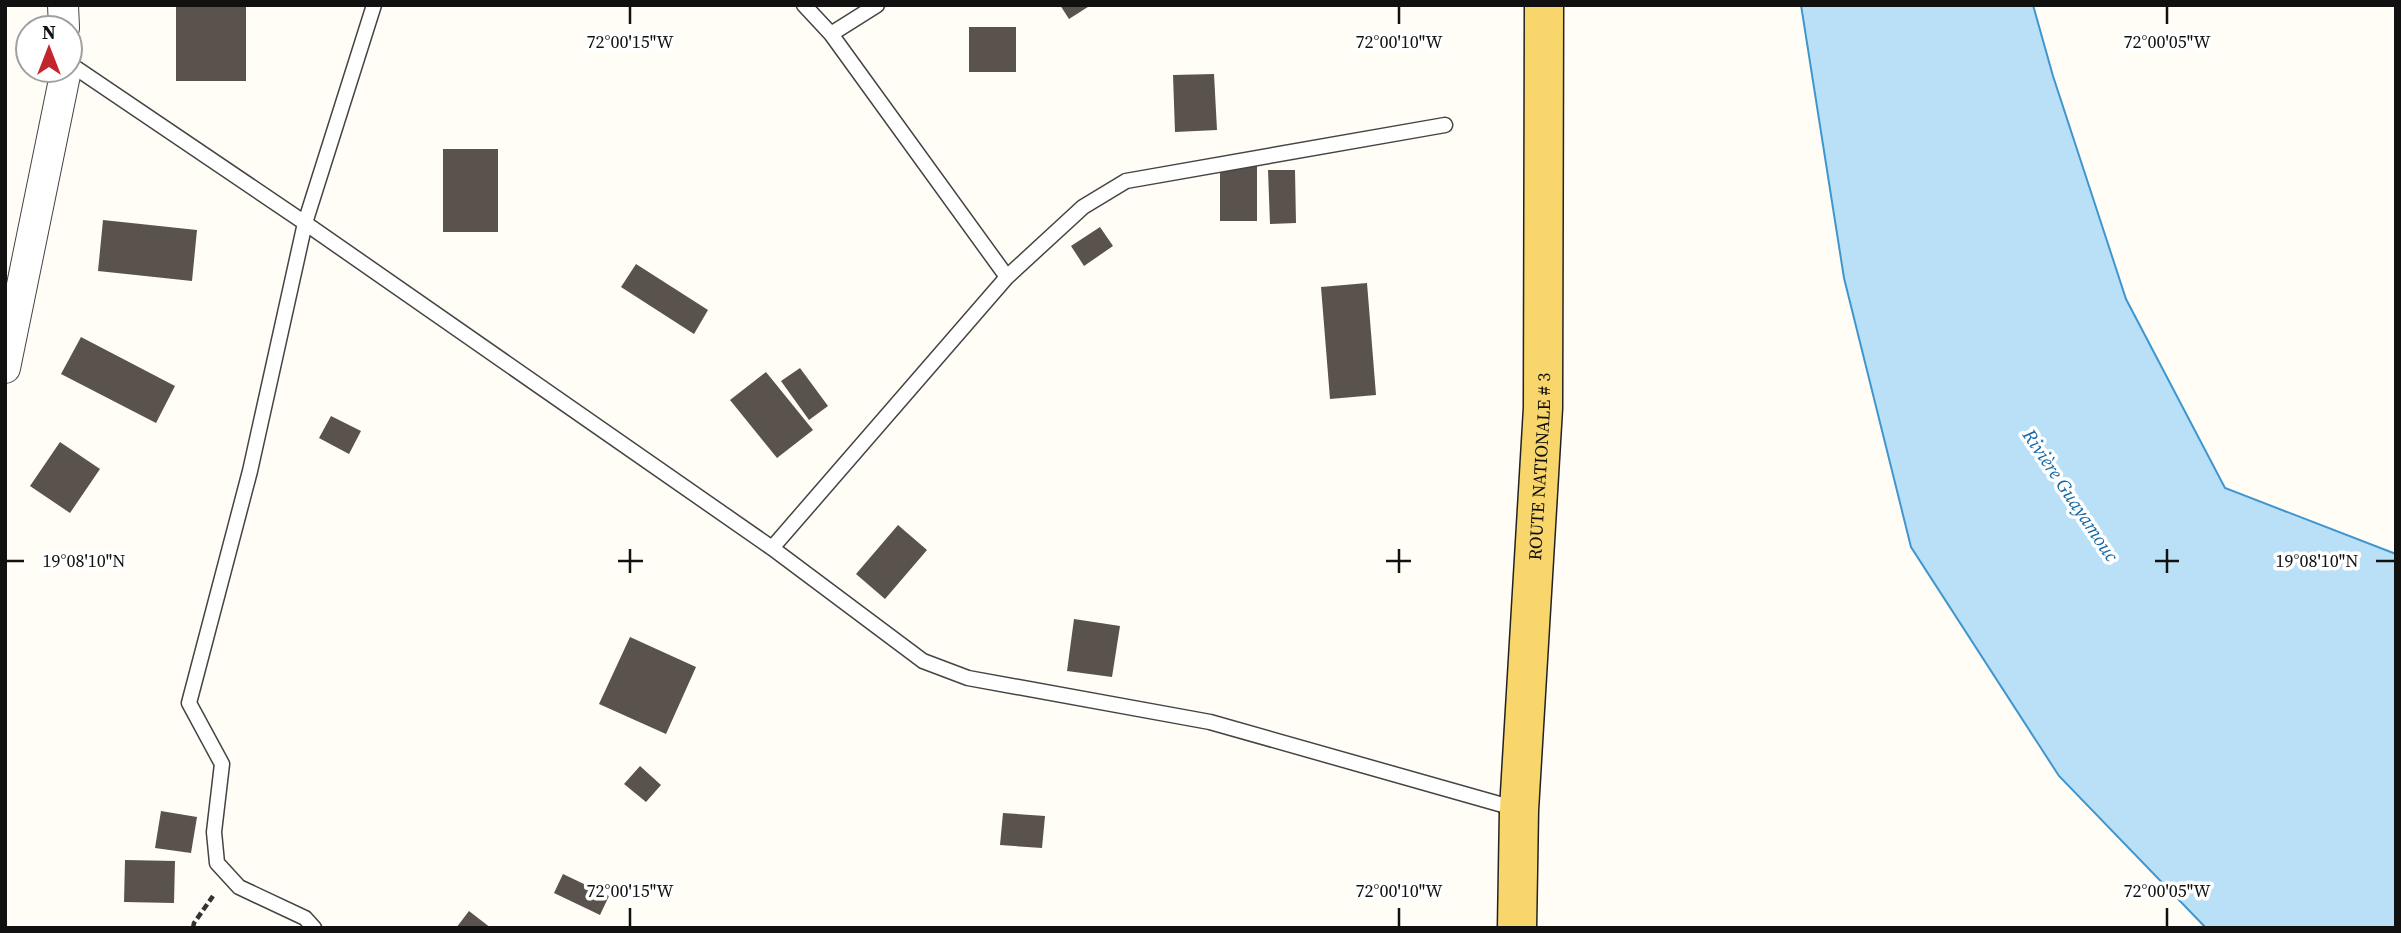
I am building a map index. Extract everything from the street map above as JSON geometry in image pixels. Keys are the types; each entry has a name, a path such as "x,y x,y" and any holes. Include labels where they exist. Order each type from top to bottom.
{"main road":[{"name":"ROUTE NATIONALE # 3","path":"1517,928 1518,810 1544,408 1544,5"}],"street":[{"path":"5,368 63,84"}],"lane":[{"path":"314,928 305,918 239,887 217,863 214,832 222,764 189,703 250,471 304,223 374,5"},
{"path":"804,5 831,34 1007,277"},
{"path":"831,34 877,5"},
{"path":"84,74 772,548 923,661 968,678 1210,722 1518,810"},
{"path":"772,548 1007,277 1083,207 1126,181 1445,125"}],"path":[{"path":"193,928 217,890 239,887"}],"water":[{"name":"Rivière Guayamouc","path":"1801,5 2033,5 2053,76 2126,299 2225,488 2396,554 2396,928 2206,928 2059,776 1911,547 1844,278"}],"building":[{"path":"176,5 246,5 246,81 176,81"},
{"path":"1060,5 1091,5 1069,19"},
{"path":"969,27 1016,27 1016,72 969,72"},
{"path":"1214,74 1217,130 1175,132 1173,75"},
{"path":"443,149 498,149 498,232 443,232"},
{"path":"1220,164 1257,164 1257,221 1220,221"},
{"path":"1268,170 1295,170 1296,223 1270,224"},
{"path":"103,220 197,230 192,281 98,271"},
{"path":"1100,227 1113,246 1084,266 1071,246"},
{"path":"636,264 708,310 694,334 621,287"},
{"path":"1367,283 1376,395 1330,399 1321,287"},
{"path":"81,337 175,386 156,423 61,374"},
{"path":"800,368 828,406 809,420 781,381"},
{"path":"766,372 813,430 777,458 730,400"},
{"path":"331,416 361,431 349,454 319,438"},
{"path":"60,442 100,469 70,513 30,486"},
{"path":"898,525 927,550 885,599 856,574"},
{"path":"1074,619 1120,626 1112,677 1067,671"},
{"path":"630,637 696,667 666,734 599,704"},
{"path":"640,766 661,785 646,802 624,784"},
{"path":"161,811 197,817 191,853 155,848"},
{"path":"1003,813 1045,816 1042,848 1000,845"},
{"path":"125,860 175,861 174,903 124,902"},
{"path":"563,874 609,896 600,915 554,893"},
{"path":"469,911 491,928 456,928"}]}
